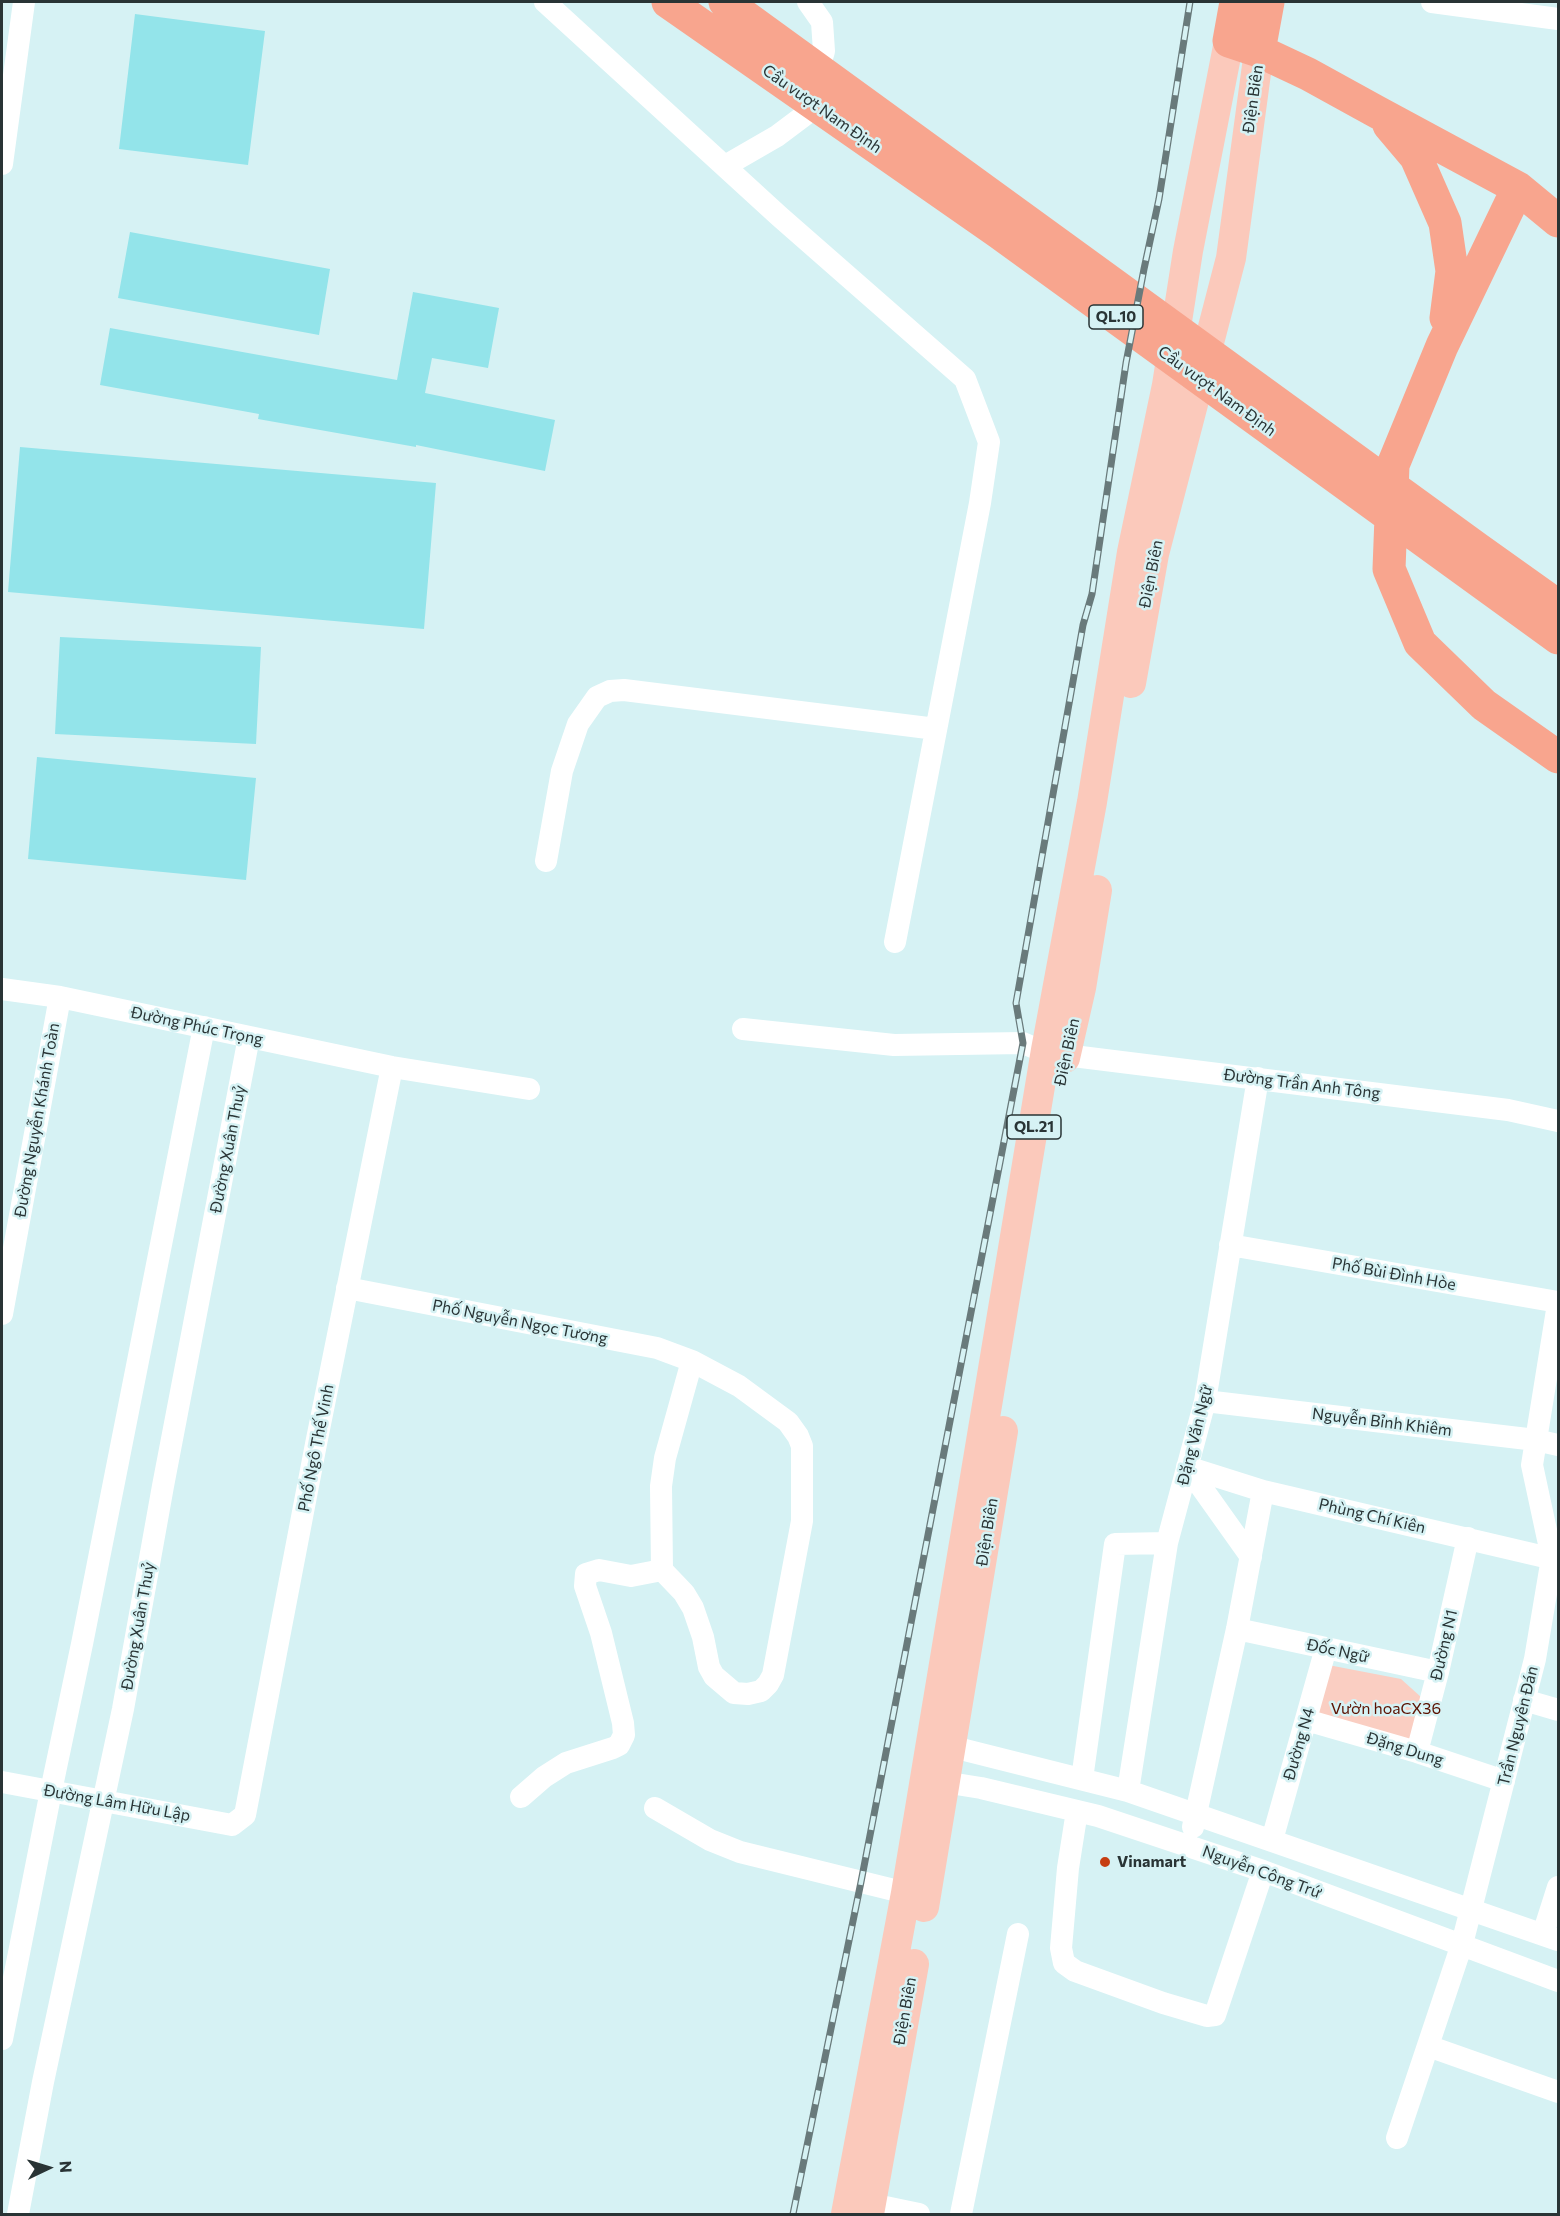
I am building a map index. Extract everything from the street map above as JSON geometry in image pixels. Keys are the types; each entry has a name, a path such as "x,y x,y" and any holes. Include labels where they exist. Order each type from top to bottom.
{"highway":[{"name":"Cầu vượt Nam Định","path":"668,2 1008,239 1558,638"},
{"name":"Cầu vượt Nam Định","path":"725,2 1558,606"},
{"name":"Điện Biên","path":"1236,2 1244,46"},
{"name":"Điện Biên","path":"1244,46 1268,2"},
{"path":"1244,46 1308,74 1518,188 1558,221"},
{"path":"1377,112 1416,157 1445,222 1452,271 1442,346"},
{"path":"1518,188 1442,346 1394,465 1389,569 1420,643 1484,705 1558,757"}],"main road":[{"name":"Điện Biên","path":"1055,1052 1081,988 1154,554 1231,258 1244,46"},
{"name":"Điện Biên","path":"862,2211 1055,1052 1132,552 1167,385 1188,251 1244,46"},
{"name":"Điện Biên","path":"862,2211 906,1893 935,1780"}],"street":[{"path":"2,164 24,2"},
{"path":"545,2 725,166 965,379 989,442 980,503 895,942"},
{"path":"725,166 777,136 805,115 824,51 822,22 807,2"},
{"path":"1431,2 1464,4 1558,19"},
{"path":"546,861 562,771 578,724 597,697 610,691 635,691 936,729"},
{"name":"Đường Phúc Trọng","path":"2,989 60,997 392,1067 529,1089"},
{"name":"Đường Nguyễn Khánh Toàn","path":"2,1314 60,997"},
{"path":"2,2039 204,1027"},
{"name":"Đường Trần Anh Tông","path":"743,1029 894,1045 1023,1043 1037,1049 1055,1052 1508,1110 1558,1121"},
{"name":"Đường Xuân Thuỷ","path":"18,2214 43,2082 123,1709 249,1036"},
{"name":"Phố Ngô Thế Vinh","path":"232,1825 245,1815 392,1067"},
{"name":"Đặng Văn Ngữ","path":"1128,1791 1167,1543 1204,1401 1258,1078"},
{"name":"Phố Bùi Đình Hòe","path":"1230,1245 1558,1303"},
{"name":"Phố Nguyễn Ngọc Tương","path":"347,1288 657,1348 692,1361 739,1386 788,1422 802,1446 802,1521 772,1675 768,1684 761,1691 748,1694 734,1693 721,1683 709,1667 703,1637 693,1608 684,1593 662,1570"},
{"name":"Trần Nguyên Đán","path":"1397,2138 1462,1944 1535,1659 1555,1559 1532,1465 1558,1303"},
{"path":"520,1797 544,1777 566,1763 613,1749 619,1745 624,1735 601,1634 585,1586 586,1574 598,1570 630,1576 662,1570 661,1486 665,1458 692,1361"},
{"name":"Nguyễn Bỉnh Khiêm","path":"1204,1401 1536,1440 1558,1445"},
{"path":"1188,1467 1251,1557"},
{"name":"Phùng Chí Kiên","path":"1188,1467 1263,1491 1555,1559"},
{"path":"1189,1845 1237,1629 1263,1491"},
{"name":"Đường N1","path":"1417,1752 1438,1672 1468,1538"},
{"path":"1082,1779 1114,1544 1167,1543"},
{"name":"Đốc Ngữ","path":"1237,1629 1438,1672"},
{"name":"Đường N4","path":"1272,1840 1326,1648"},
{"path":"1524,1700 1558,1710"},
{"name":"Đặng Dung","path":"1306,1720 1417,1752 1504,1781"},
{"name":"Nguyễn Công Trứ","path":"941,1744 1128,1791 1551,1937"},
{"name":"Nguyễn Công Trứ","path":"935,1780 1098,1816 1189,1845 1558,1981"},
{"name":"Đường Lâm Hữu Lập","path":"2,1782 232,1825"},
{"path":"655,1808 710,1840 740,1852 906,1893"},
{"path":"1077,1811 1068,1868 1061,1948 1064,1964 1075,1971 1163,2003 1208,2016 1215,2015 1263,1871"},
{"path":"1551,1937 1558,1887"},
{"path":"961,2214 1018,1934"},
{"path":"1428,2046 1558,2092"},
{"path":"862,2211 919,2214"}],"green space":[{"name":"Vườn hoaCX36","path":"1323,1664 1401,1679 1421,1697 1417,1752 1306,1720"}],"building":[{"path":"135,14 265,31 248,165 119,149"},
{"path":"130,232 330,269 319,335 118,298"},
{"path":"413,292 499,308 488,368 432,358 425,393 555,420 545,471 416,445 416,447 258,419 259,414 100,385 110,328 397,380"},
{"path":"20,447 436,483 424,629 8,592"},
{"path":"60,637 261,647 256,744 55,734"},
{"path":"37,757 256,778 246,880 28,859"}],"railway":[{"path":"793,2214 861,1882 1023,1043 1016,1003 1083,625 1092,594 1126,363 1159,199 1190,2"}],"place":[{"name":"Vinamart","path":"1105,1862"}]}
